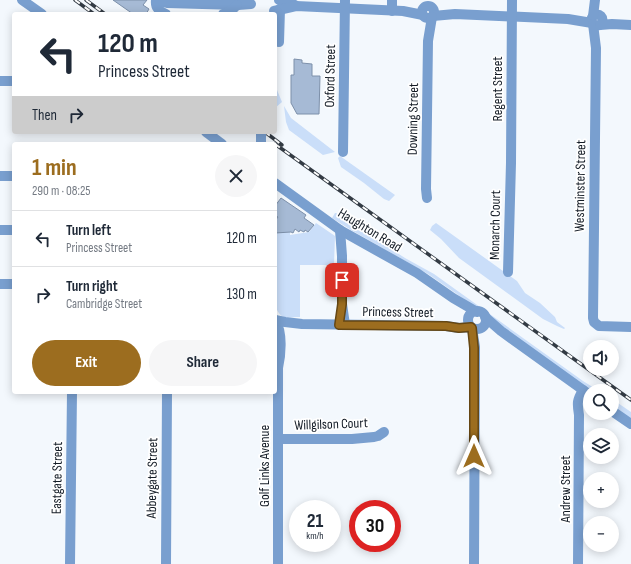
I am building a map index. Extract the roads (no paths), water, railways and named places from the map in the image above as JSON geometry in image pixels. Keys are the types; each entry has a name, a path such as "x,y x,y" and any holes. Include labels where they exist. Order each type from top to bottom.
{"street":[{"path":"22,0 39,12"},
{"path":"274,0 276,8 287,2 296,6 345,4 392,11 428,10 455,14 512,17 596,20 631,19"},
{"path":"392,0 392,11"},
{"name":"Regent Street","path":"510,178 512,0"},
{"name":"Westminster Street","path":"596,0 593,321 599,326 631,327"},
{"path":"163,12 158,9 156,5 160,1 167,3 232,7 253,6"},
{"name":"Oxford Street","path":"343,152 345,4"},
{"name":"Downing Street","path":"427,198 428,10"},
{"path":"277,19 279,42"},
{"path":"596,20 631,25"},
{"path":"0,81 12,81"},
{"path":"209,134 219,142"},
{"path":"0,176 12,176"},
{"name":"Monarch Court","path":"508,272 510,178"},
{"name":"Haughton Road","path":"277,184 344,232 417,273 453,298 475,322"},
{"path":"0,230 12,230"},
{"path":"342,325 342,256 344,232"},
{"path":"0,284 12,284"},
{"name":"Princess Street","path":"277,328 285,322 342,325 446,326 459,328 475,322"},
{"path":"474,564 475,322 501,331 583,390"},
{"name":"Golf Links Avenue","path":"277,328 280,334 280,357 278,368 278,564"},
{"name":"Golf Links Avenue","path":"277,364 278,368"},
{"name":"Eastgate Street","path":"70,564 72,394"},
{"name":"Abbeygate Street","path":"166,564 167,394"},
{"name":"Andrew Street","path":"578,564 579,415 583,400"},
{"path":"619,416 631,424"},
{"name":"Willgilson Court","path":"278,439 352,439 374,437 384,432"}],"railway":[{"path":"75,0 91,12"},
{"path":"86,0 102,12"},
{"path":"268,134 282,145"},
{"path":"277,145 631,400"}]}
